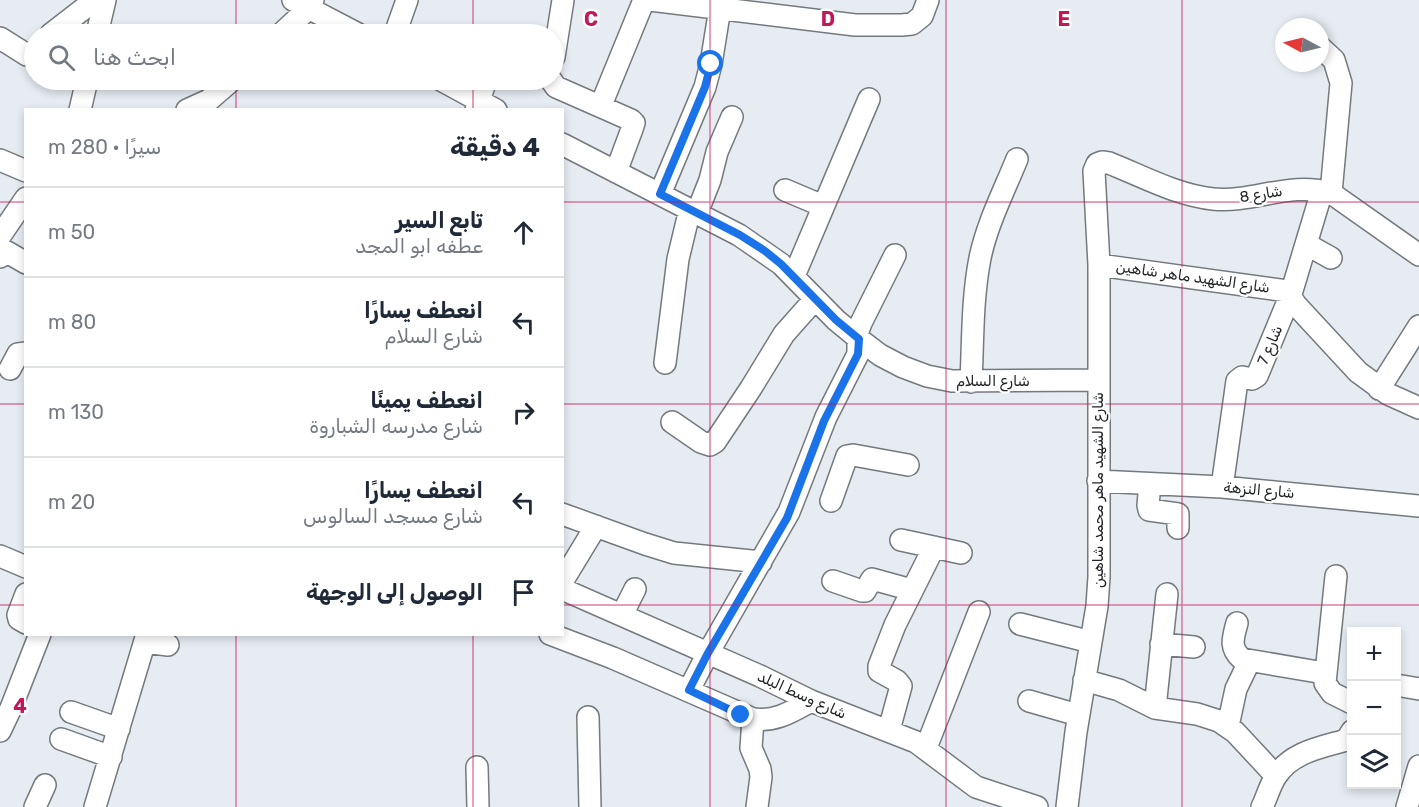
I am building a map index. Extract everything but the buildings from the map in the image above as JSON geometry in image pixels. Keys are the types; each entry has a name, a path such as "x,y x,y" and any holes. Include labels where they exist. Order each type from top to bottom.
{"street":[{"path":"64,24 95,0"},
{"path":"99,24 105,0"},
{"path":"399,24 407,0"},
{"path":"559,24 563,0"},
{"path":"601,105 644,0"},
{"path":"650,0 855,25 912,24 922,16 928,0"},
{"path":"289,24 305,3 341,24"},
{"path":"660,194 707,80 720,8"},
{"path":"0,38 24,53"},
{"name":"شارع 7","path":"1222,487 1237,381 1242,377 1252,379 1257,376 1291,294 1306,244 1327,192 1341,83 1334,60 1329,55"},
{"path":"80,108 85,90"},
{"path":"195,108 221,90"},
{"path":"458,90 484,106 485,90"},
{"path":"564,90 627,117 634,123 616,172"},
{"path":"794,276 869,99"},
{"path":"665,363 678,259 694,211 710,180 717,152 732,117"},
{"name":"شارع السلام","path":"564,145 740,235 765,251 859,339 880,355 903,367 927,376 952,381 1098,380"},
{"path":"971,382 975,291 980,257 1017,159"},
{"path":"0,160 24,170"},
{"name":"شارع 8","path":"1094,171 1097,164 1109,163 1183,193 1214,199 1242,198 1267,192 1296,189 1327,192"},
{"name":"شارع الشهيد ماهر محمد شاهين","path":"1067,807 1078,715 1097,606 1099,265 1094,171"},
{"path":"785,190 823,206"},
{"path":"1327,192 1419,255"},
{"path":"24,202 1,248 24,262"},
{"path":"1306,244 1331,258"},
{"path":"689,690 789,512 826,417 858,354 861,323 894,255"},
{"name":"شارع الشهيد ماهر شاهين","path":"1099,265 1282,290 1291,294 1296,305 1358,372 1379,389 1419,408"},
{"path":"672,423 701,442 710,445 715,442 784,334 815,299"},
{"path":"1379,389 1419,326"},
{"path":"10,369 18,354 24,353"},
{"path":"816,443 847,456 853,455 908,465"},
{"path":"831,501 847,456"},
{"name":"شارع النزهة","path":"1098,481 1222,487 1419,506"},
{"path":"1150,484 1149,510 1178,514 1178,528"},
{"path":"564,515 674,553 761,562"},
{"path":"564,579 596,526"},
{"path":"902,540 960,553"},
{"path":"889,730 901,686 879,671 879,666 912,590 934,547"},
{"path":"0,556 24,566"},
{"path":"1336,576 1324,683 1327,688 1347,701"},
{"path":"834,581 862,591 872,579 912,590"},
{"path":"622,615 635,589"},
{"name":"شارع وسط البلد","path":"564,590 760,676 811,701 889,730 926,748 975,787 1024,805"},
{"path":"1155,708 1167,594"},
{"path":"24,600 18,617 24,622"},
{"path":"926,748 979,612"},
{"path":"1237,623 1232,647 1236,654 1249,662 1324,673"},
{"path":"1020,624 1091,642"},
{"path":"0,731 39,636"},
{"path":"555,636 613,657 753,718 765,720 781,717 811,701"},
{"path":"95,807 146,638 168,645"},
{"path":"1161,644 1194,648"},
{"path":"1228,726 1236,689 1249,662"},
{"path":"1084,680 1119,690 1155,708 1208,716 1228,726 1276,776"},
{"path":"1401,686 1419,688"},
{"path":"1029,701 1078,715"},
{"path":"71,712 119,729"},
{"path":"588,717 590,807"},
{"path":"753,718 751,748 761,777 757,807"},
{"path":"1262,807 1276,776 1284,767 1302,753 1343,741 1349,735"},
{"path":"61,739 111,757"},
{"path":"1407,807 1419,766"},
{"path":"477,767 478,807"},
{"path":"35,807 45,785"}],"route":[{"path":"711,64 705,87 660,194 740,235 765,251 794,276 836,320 859,339 858,354 824,421 787,518 708,653 689,690 741,715"}]}
